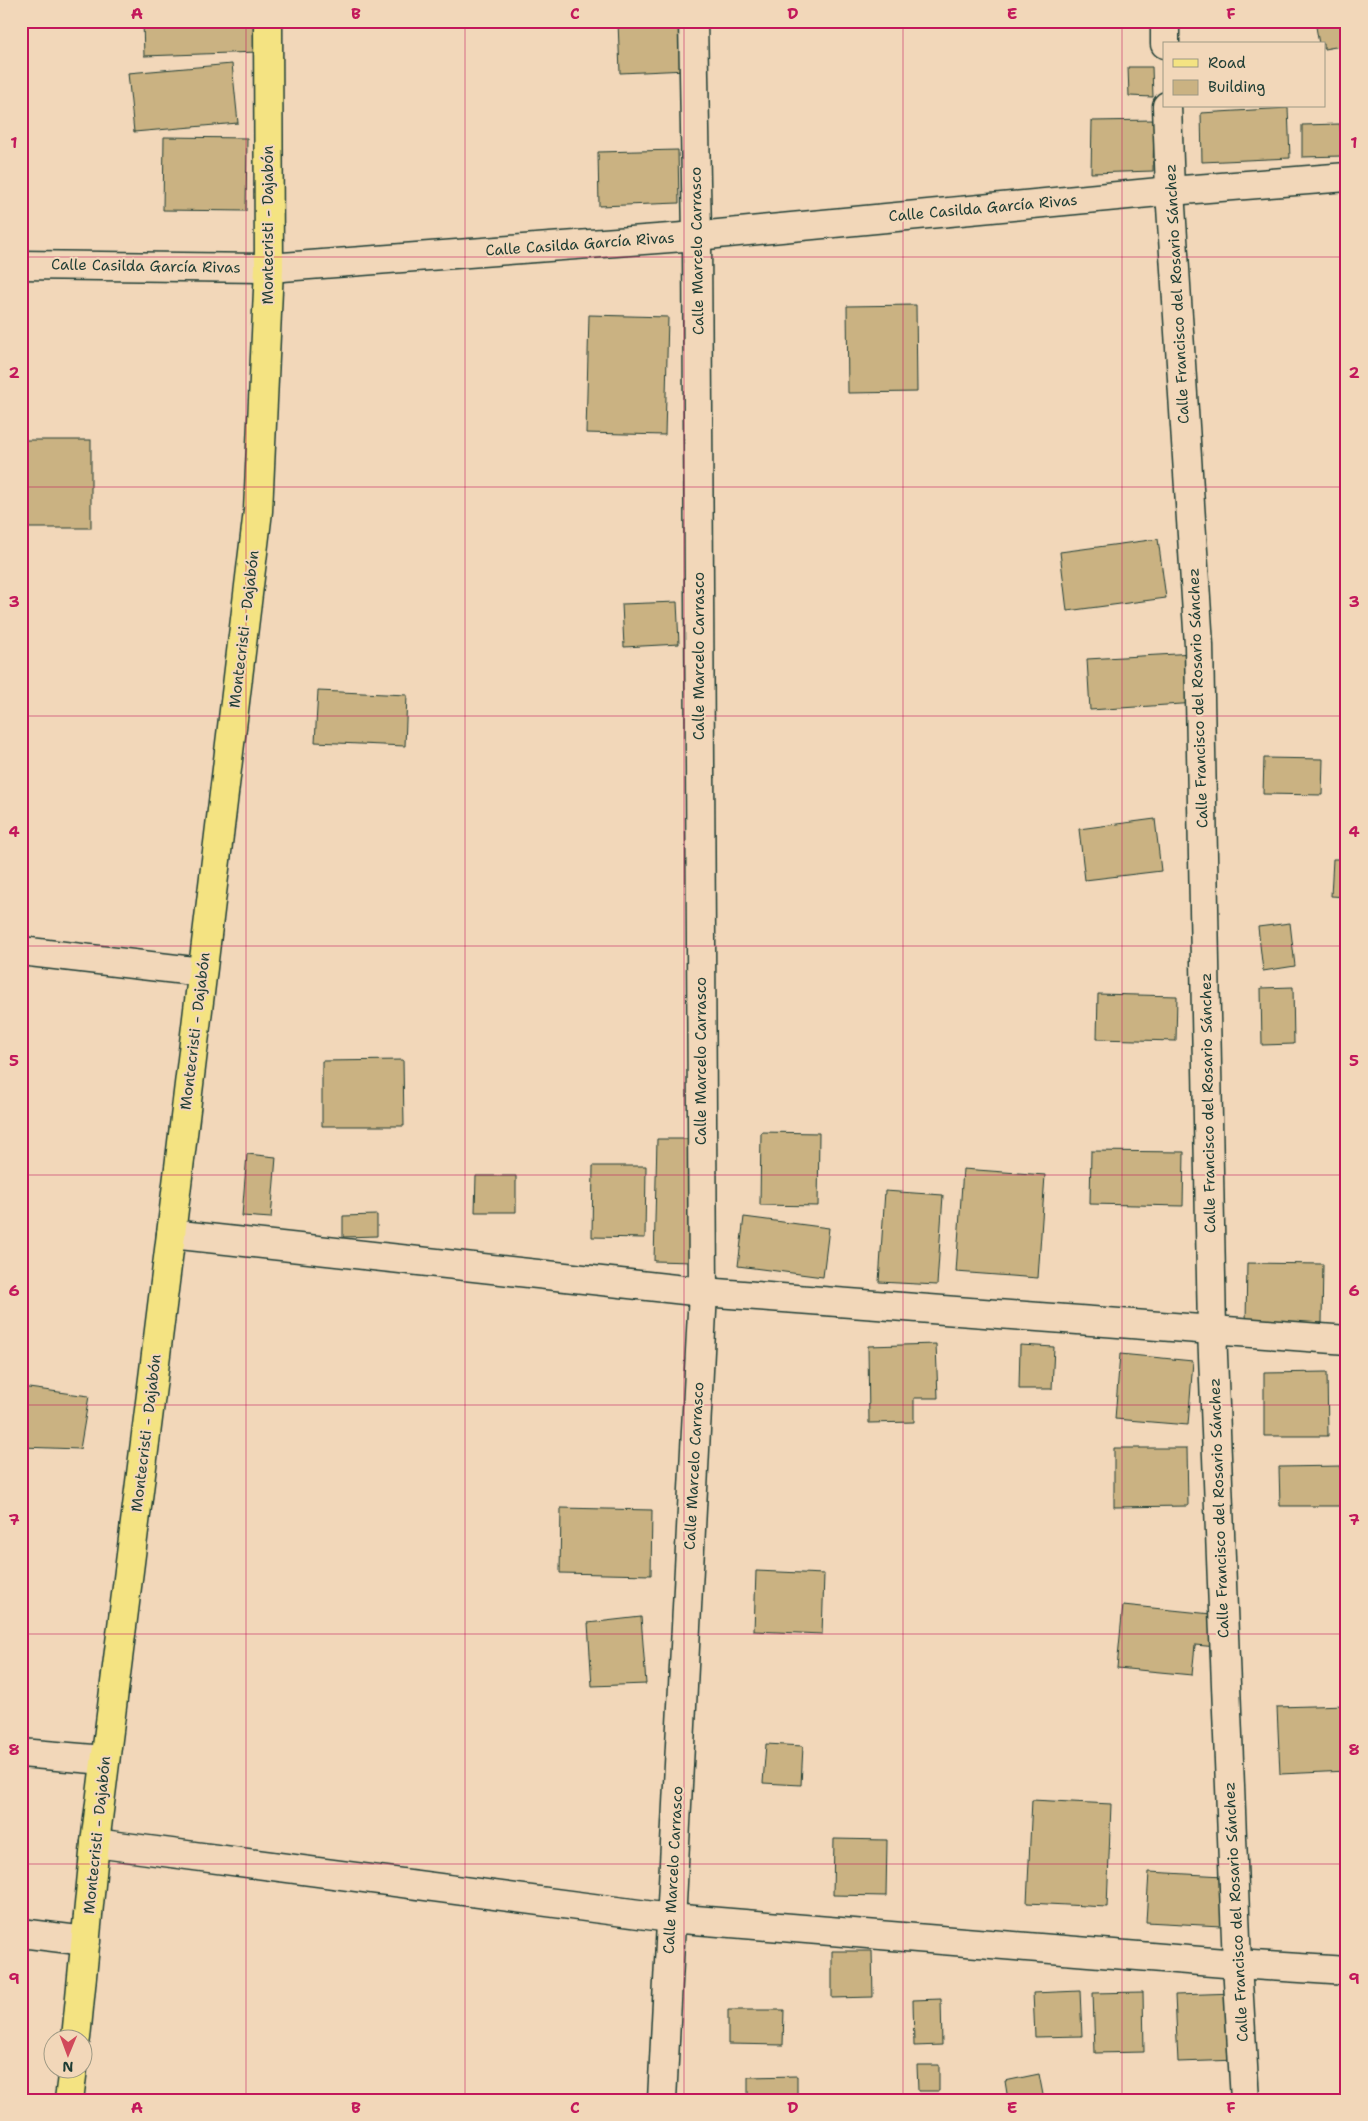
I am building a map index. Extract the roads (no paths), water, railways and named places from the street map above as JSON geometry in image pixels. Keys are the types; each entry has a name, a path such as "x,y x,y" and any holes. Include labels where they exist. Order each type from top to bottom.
{"main road":[{"name":"Montecristi - Dajabón","path":"77,2028 95,1843 172,1234 258,511 269,268 268,21"},
{"path":"70,2100 72,2078"}],"street":[{"name":"Calle Marcelo Carrasco","path":"662,2100 703,1292 697,236 693,21"},
{"path":"1165,21 1166,42"},
{"name":"Calle Francisco del Rosario Sánchez","path":"1167,108 1170,191 1200,645 1212,1330 1245,2100"},
{"name":"Calle Casilda García Rivas","path":"21,264 269,268 697,236 1347,176"},
{"path":"21,951 202,972"},
{"path":"172,1234 703,1292 1347,1340"},
{"path":"21,1753 105,1760"},
{"path":"95,1843 670,1918 1238,1964 1347,1971"},
{"path":"21,1933 86,1941"}]}
